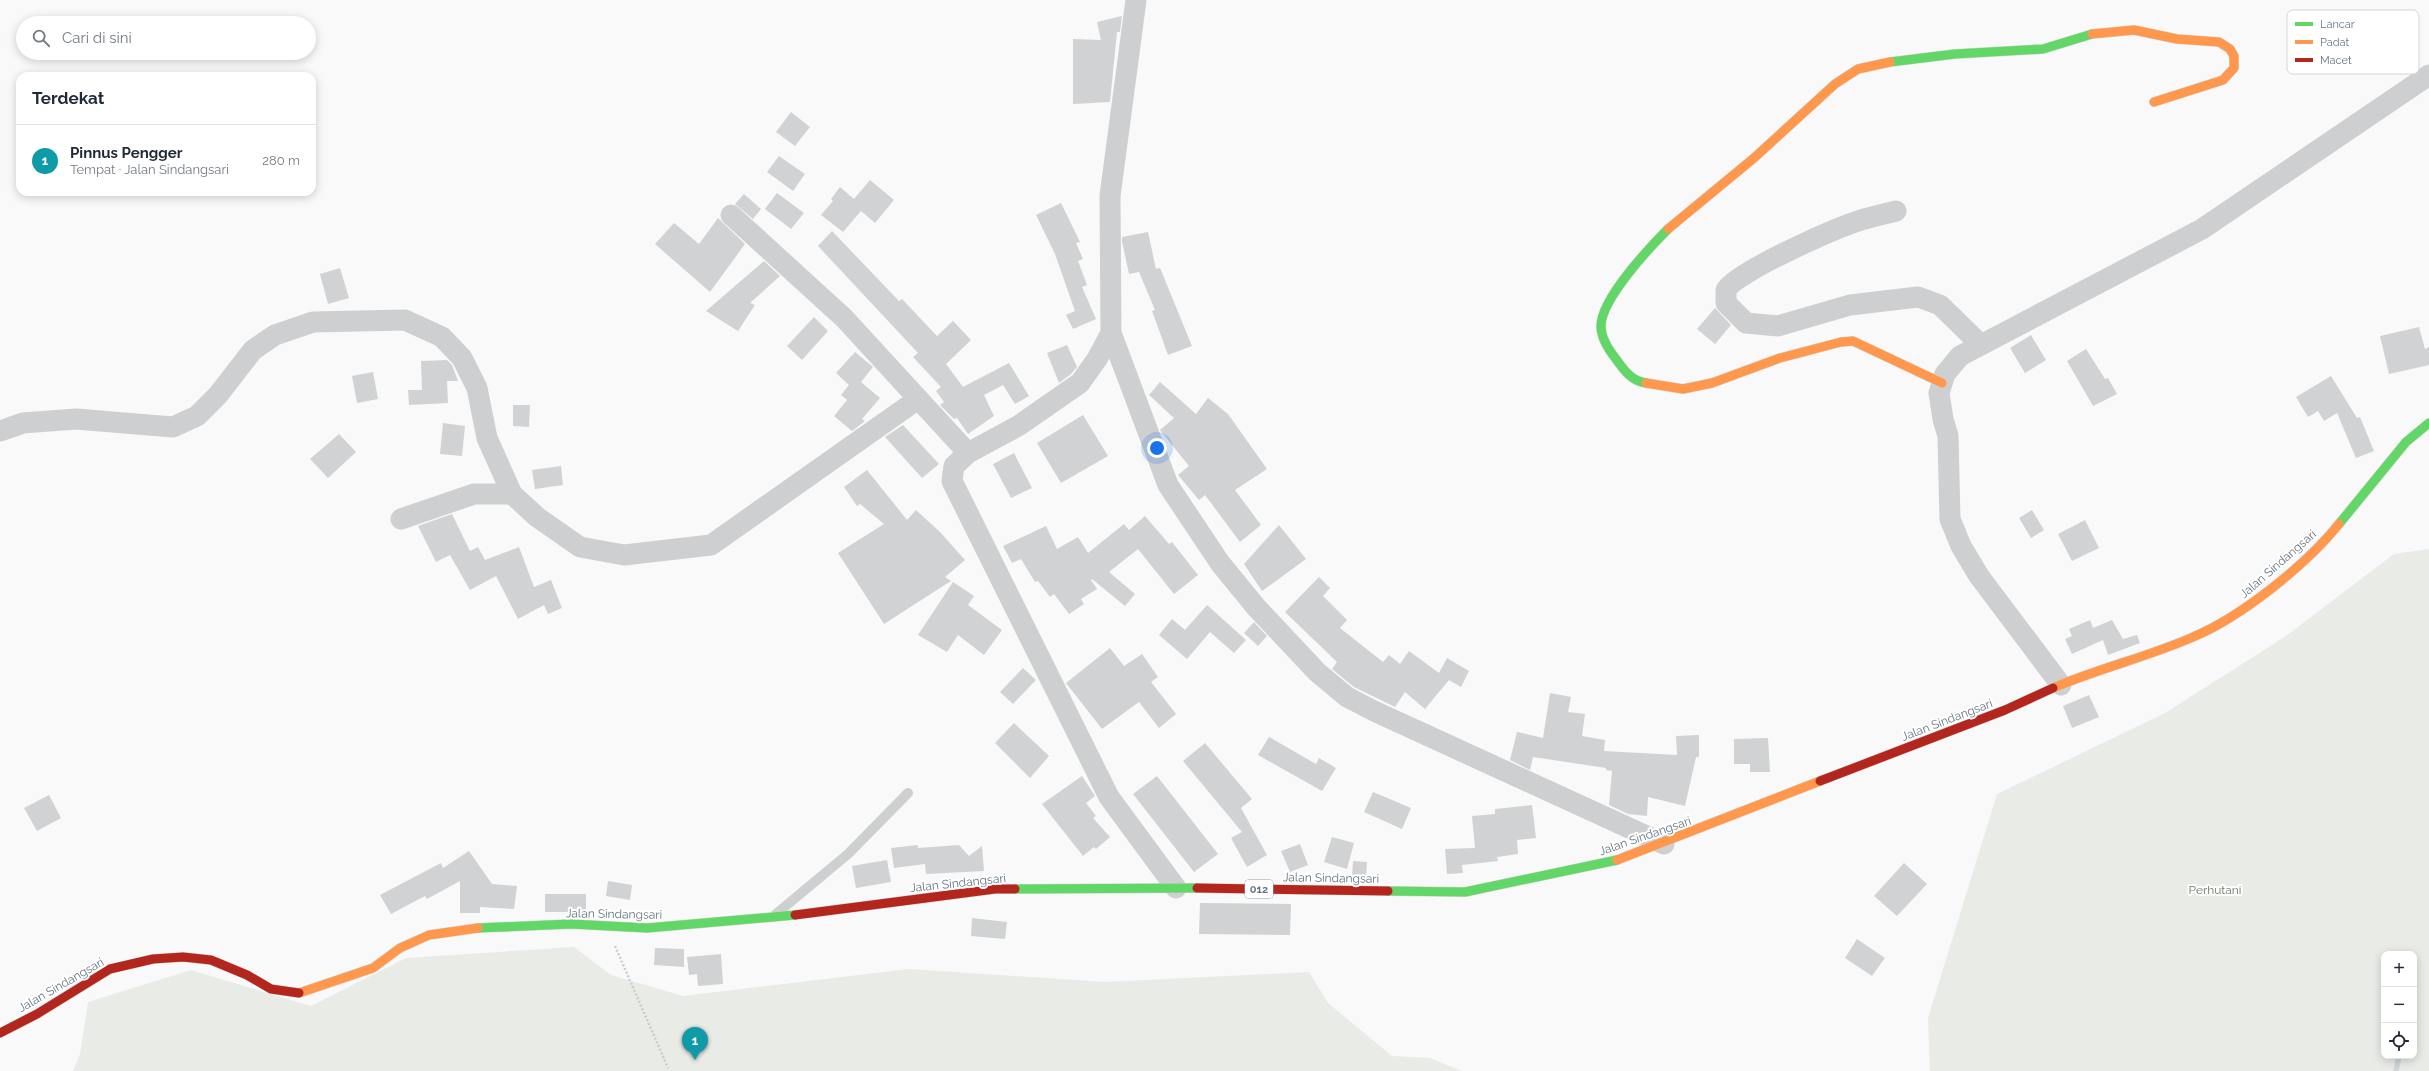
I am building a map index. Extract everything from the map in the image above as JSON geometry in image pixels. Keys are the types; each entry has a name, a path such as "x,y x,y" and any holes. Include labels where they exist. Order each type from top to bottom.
{"main road":[{"path":"1942,383 1853,341 1841,342 1780,358 1693,389 1656,385 1632,378 1618,365 1602,335 1602,314 1607,304 1647,250 1678,219 1754,158 1835,84 1858,69 1878,63 1955,54 2043,49 2098,33 2120,30 2134,30 2177,39 2213,41 2230,49 2234,56 2234,68 2223,80 2154,102"},
{"name":"Jalan Sindangsari","path":"0,1033 37,1014 110,969 153,959 183,957 211,960 247,975 271,989 301,993 373,968 400,948 430,935 493,926 571,924 647,928 770,919 995,889 1176,888 1465,892 1612,862 1664,844 2006,710 2061,685 2194,637 2239,613 2285,577 2333,532 2406,442 2429,423"}],"street":[{"path":"1136,0 1110,196 1111,333 1168,485 1220,563 1256,607 1317,672 1347,697 1374,712 1664,844"},
{"path":"2061,685 1979,576 1961,546 1950,519 1948,436 1943,419 1939,393 1945,374 1960,356 2202,229 2429,75"},
{"path":"1896,211 1858,221 1805,242 1736,278 1726,290 1726,304 1746,323 1778,326 1850,305 1918,297 1940,305 1981,345"},
{"path":"731,215 844,318 968,453"},
{"path":"0,431 23,423 76,419 173,427 197,416 218,395 254,350 276,335 313,322 406,320 442,338 462,358 477,388 487,438 512,494 537,517 580,547 624,556 711,545 918,399"},
{"path":"1111,333 1097,359 1080,383 1018,426 968,453 954,466 952,481 1109,798 1176,888"},
{"path":"401,519 474,494 512,494"}],"lane":[{"path":"770,919 848,854 908,793"}],"path":[{"path":"606,926 668,1068"}],"green space":[{"name":"Perhutani","path":"2429,549 2429,1071 1930,1071 1928,1018 1997,794 2165,713 2286,636 2394,554"},
{"path":"574,947 611,975 683,996 909,969 1105,982 1309,972 1328,1003 1392,1056 1430,1058 1462,1071 73,1071 80,1054 88,1002 191,970 311,1006 406,958"}],"building":[{"path":"1122,16 1120,32 1117,32 1110,102 1073,104 1073,39 1101,40 1097,22"},
{"path":"791,112 810,127 795,146 776,132"},
{"path":"779,156 805,174 793,191 767,172"},
{"path":"870,180 894,200 875,223 861,211 843,232 821,215 833,201 831,199 840,187 854,199"},
{"path":"777,193 804,213 791,229 765,209"},
{"path":"744,194 761,209 753,219 735,204"},
{"path":"1061,203 1080,242 1076,243 1083,259 1078,261 1087,285 1082,287 1096,319 1073,329 1066,315 1075,311 1055,254 1036,215"},
{"path":"718,218 745,244 710,292 655,244 674,223 699,244"},
{"path":"832,231 899,301 902,299 937,336 953,321 971,340 946,364 963,387 1009,363 1029,396 1015,404 1003,385 984,395 994,416 968,434 957,418 954,419 940,405 944,402 936,391 941,387 913,357 918,353 818,246"},
{"path":"1148,232 1156,269 1160,268 1192,346 1168,355 1152,311 1155,310 1139,272 1129,274 1122,241 1122,237"},
{"path":"764,261 780,276 750,303 755,305 738,331 706,311"},
{"path":"340,268 349,298 328,304 320,274"},
{"path":"1715,308 1731,325 1715,344 1697,329"},
{"path":"814,317 828,331 802,360 787,346"},
{"path":"2419,327 2425,349 2429,347 2429,365 2389,374 2380,336"},
{"path":"2031,335 2046,360 2025,373 2010,348"},
{"path":"1067,345 1077,367 1071,374 1059,383 1047,353"},
{"path":"2086,349 2105,379 2108,378 2117,394 2093,406 2067,361"},
{"path":"855,352 873,367 861,382 880,398 862,419 865,421 852,431 834,416 847,400 841,395 849,385 836,373"},
{"path":"447,360 452,365 458,381 447,381 448,403 409,405 408,390 422,390 421,361"},
{"path":"373,372 378,399 357,403 352,376"},
{"path":"2331,376 2357,418 2360,417 2374,451 2356,458 2337,413 2324,421 2318,411 2308,417 2296,397"},
{"path":"1160,382 1196,414 1208,398 1228,414 1267,469 1235,490 1261,525 1240,542 1205,495 1199,500 1178,475 1189,466 1160,430 1174,418 1149,395"},
{"path":"513,405 530,405 529,427 513,426"},
{"path":"1083,415 1108,456 1061,483 1037,443"},
{"path":"443,423 465,426 462,456 440,454"},
{"path":"903,425 939,464 922,478 885,437"},
{"path":"339,434 356,452 328,478 310,459"},
{"path":"1014,453 1032,488 1011,498 993,464"},
{"path":"561,466 563,485 535,489 532,470"},
{"path":"867,470 907,520 916,510 940,532 965,560 945,577 951,581 884,624 838,553 884,524 860,504 857,506 844,487"},
{"path":"2032,510 2044,530 2031,538 2019,518"},
{"path":"452,514 470,551 478,547 485,560 519,547 534,587 551,580 562,608 548,614 544,605 518,619 496,576 470,590 450,555 436,562 418,526"},
{"path":"1145,516 1169,544 1172,542 1198,575 1174,594 1138,549 1109,572 1135,594 1125,606 1092,579 1091,580 1097,589 1081,599 1084,604 1069,614 1054,594 1050,597 1038,581 1035,582 1021,559 1012,563 1003,546 1046,526 1057,549 1078,537 1088,553 1124,524 1129,530"},
{"path":"2085,520 2099,548 2072,561 2058,534"},
{"path":"1279,525 1306,559 1262,591 1244,564"},
{"path":"1319,577 1330,588 1323,596 1347,620 1340,628 1383,662 1389,655 1400,664 1409,651 1439,673 1447,658 1469,671 1461,687 1449,680 1425,709 1405,692 1395,707 1354,687 1332,669 1337,662 1285,612"},
{"path":"953,582 974,596 968,605 1002,630 984,655 958,635 947,652 918,635"},
{"path":"1207,605 1246,640 1234,653 1210,632 1187,659 1159,635 1172,619 1185,630"},
{"path":"2090,620 2093,628 2112,620 2123,639 2137,635 2140,643 2108,655 2103,640 2072,654 2065,639 2072,636 2069,629"},
{"path":"1254,622 1267,636 1258,646 1244,633"},
{"path":"1110,648 1124,666 1142,654 1158,677 1151,682 1176,714 1159,728 1139,702 1102,729 1066,683"},
{"path":"1023,668 1036,680 1013,704 1000,692"},
{"path":"1550,693 1571,697 1568,712 1585,714 1582,736 1605,740 1604,751 1677,755 1676,736 1699,735 1699,757 1696,757 1685,806 1648,797 1647,816 1628,814 1609,805 1612,771 1606,770 1606,768 1533,757 1530,770 1510,760 1517,732 1543,738"},
{"path":"2089,695 2099,717 2072,728 2063,706"},
{"path":"1014,723 1049,756 1030,778 995,743"},
{"path":"1269,737 1316,764 1319,758 1336,768 1322,791 1258,755"},
{"path":"1768,738 1770,772 1750,772 1750,764 1734,764 1734,739"},
{"path":"1205,743 1252,799 1241,808 1267,855 1247,867 1231,838 1242,832 1183,761"},
{"path":"1082,776 1095,796 1086,803 1096,816 1093,818 1110,837 1096,849 1094,847 1083,856 1042,804"},
{"path":"1157,776 1218,854 1194,872 1133,794"},
{"path":"1373,792 1411,808 1402,829 1364,812"},
{"path":"49,795 61,818 37,831 24,808"},
{"path":"1532,805 1536,838 1517,840 1518,854 1497,857 1498,861 1462,865 1463,873 1447,874 1445,849 1475,848 1472,816 1495,814 1495,809"},
{"path":"1332,837 1354,843 1347,869 1324,862"},
{"path":"1300,844 1308,865 1290,872 1281,851"},
{"path":"918,845 918,848 959,845 969,856 982,846 984,871 926,874 925,864 894,868 891,848"},
{"path":"469,851 492,884 517,886 514,909 480,907 480,913 460,913 460,881 427,899 425,896 391,914 380,895 441,863 443,868"},
{"path":"887,860 891,882 856,888 852,866"},
{"path":"1353,861 1367,862 1366,878 1352,878"},
{"path":"1904,863 1927,884 1897,916 1874,896"},
{"path":"608,881 632,885 630,900 606,896"},
{"path":"545,894 586,894 586,912 545,912"},
{"path":"1200,903 1291,904 1290,935 1199,934"},
{"path":"972,918 1007,922 1005,939 971,936"},
{"path":"1857,939 1885,958 1872,976 1845,958"},
{"path":"655,948 684,949 684,967 654,965"},
{"path":"721,954 723,984 698,986 697,974 689,975 687,957"}],"waterway":[{"path":"2396,1071 2398,1059"}],"traffic: fast":[{"path":"1890,62 1955,54 2043,49 2092,34"},
{"path":"1646,383 1636,380 1622,367 1610,351 1602,335 1601,326 1603,315 1617,288 1639,260 1668,229"},
{"path":"2339,524 2406,442 2429,423"},
{"path":"1388,891 1465,892 1617,860"},
{"path":"1015,889 1197,888"},
{"path":"478,928 571,924 647,928 795,915"}],"traffic: slow":[{"path":"2092,34 2134,30 2177,39 2219,42 2230,49 2234,56 2234,68 2223,80 2154,102"},
{"path":"1668,229 1754,158 1835,84 1858,69 1890,62"},
{"path":"1646,383 1683,389 1712,383 1780,358 1841,342 1853,341 1942,383"},
{"path":"2053,688 2088,674 2176,644 2212,628 2231,617 2272,588 2309,556 2339,524"},
{"path":"1617,860 1820,781"},
{"path":"299,993 373,968 400,948 429,935 478,928"}],"traffic: jam":[{"path":"1820,781 2005,710 2053,688"},
{"path":"1197,888 1388,891"},
{"path":"795,915 995,889 1015,889"},
{"path":"0,1033 37,1014 110,969 153,959 183,957 211,960 247,975 271,989 299,993"}],"place":[{"name":"Pinnus Pengger","path":"695,1060"}]}
